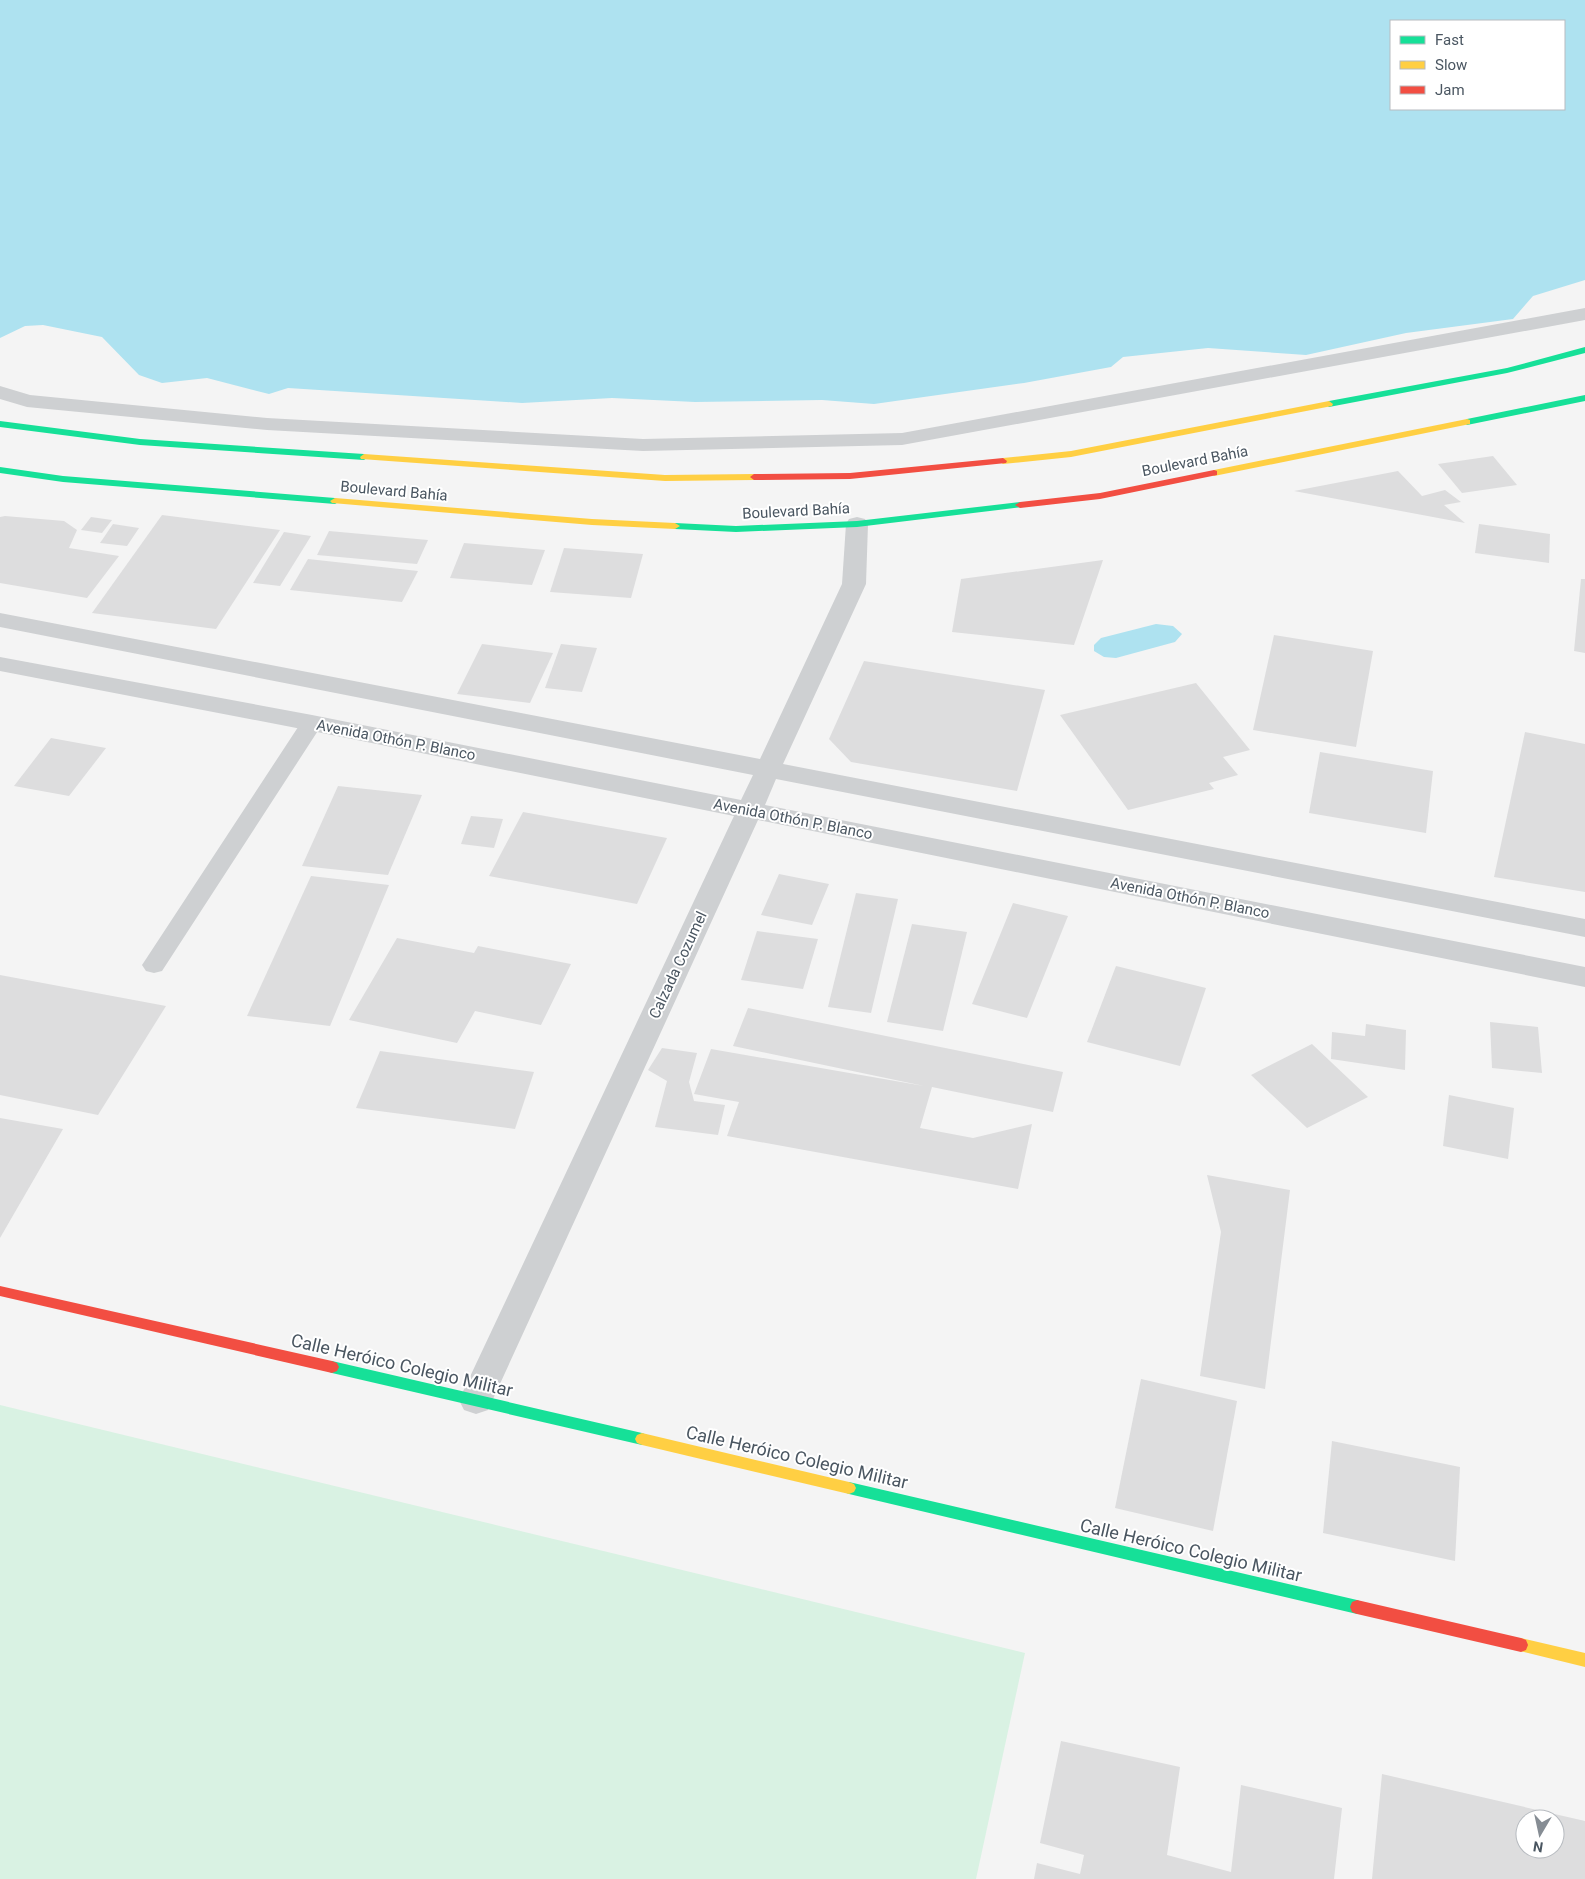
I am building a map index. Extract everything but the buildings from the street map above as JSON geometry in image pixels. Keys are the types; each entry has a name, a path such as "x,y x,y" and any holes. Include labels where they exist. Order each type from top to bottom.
{"main road":[{"name":"Boulevard Bahía","path":"1,427 140,442 665,478 850,476 1071,454 1507,370 1585,350"},
{"name":"Boulevard Bahía","path":"0,470 72,480 592,522 736,529 857,524 1100,496 1585,398"},
{"name":"Calle Heróico Colegio Militar","path":"0,1291 476,1400 1585,1660"}],"street":[{"path":"0,392 27,401 267,424 633,445 902,439 1585,314"},
{"name":"Calzada Cozumel","path":"476,1400 854,584 857,524"},
{"path":"0,620 1585,928"},
{"name":"Avenida Othón P. Blanco","path":"0,664 312,723 1585,977"},
{"path":"312,723 338,686"}],"lane":[{"path":"154,965 312,723"}],"green space":[{"path":"0,1405 1025,1653 976,1879 0,1879"}],"water":[{"path":"0,0 1585,0 1585,280 1533,296 1513,319 1406,333 1306,355 1208,348 1123,357 1111,367 1024,383 874,404 822,400 695,402 612,398 522,403 288,388 269,394 207,378 162,383 139,375 102,337 43,325 25,326 0,338"},
{"path":"1156,624 1173,626 1182,634 1175,642 1116,658 1104,657 1094,651 1094,645 1101,638"}],"traffic: fast":[{"path":"1329,404 1507,370 1585,350"},
{"path":"1467,422 1585,398"},
{"path":"0,424 140,442 364,457"},
{"path":"0,470 63,479 335,501"},
{"path":"675,526 736,529 857,524 1020,505"},
{"path":"332,1367 642,1439"},
{"path":"849,1488 1357,1607"}],"traffic: slow":[{"path":"1003,461 1071,454 1329,404"},
{"path":"1214,473 1467,422"},
{"path":"364,457 665,478 754,477"},
{"path":"335,501 592,522 675,526"},
{"path":"642,1439 849,1488"},
{"path":"1521,1645 1585,1660"}],"traffic: jam":[{"path":"754,477 850,476 1003,461"},
{"path":"1020,505 1100,496 1214,473"},
{"path":"0,1291 332,1367"},
{"path":"1357,1607 1521,1645"}]}
